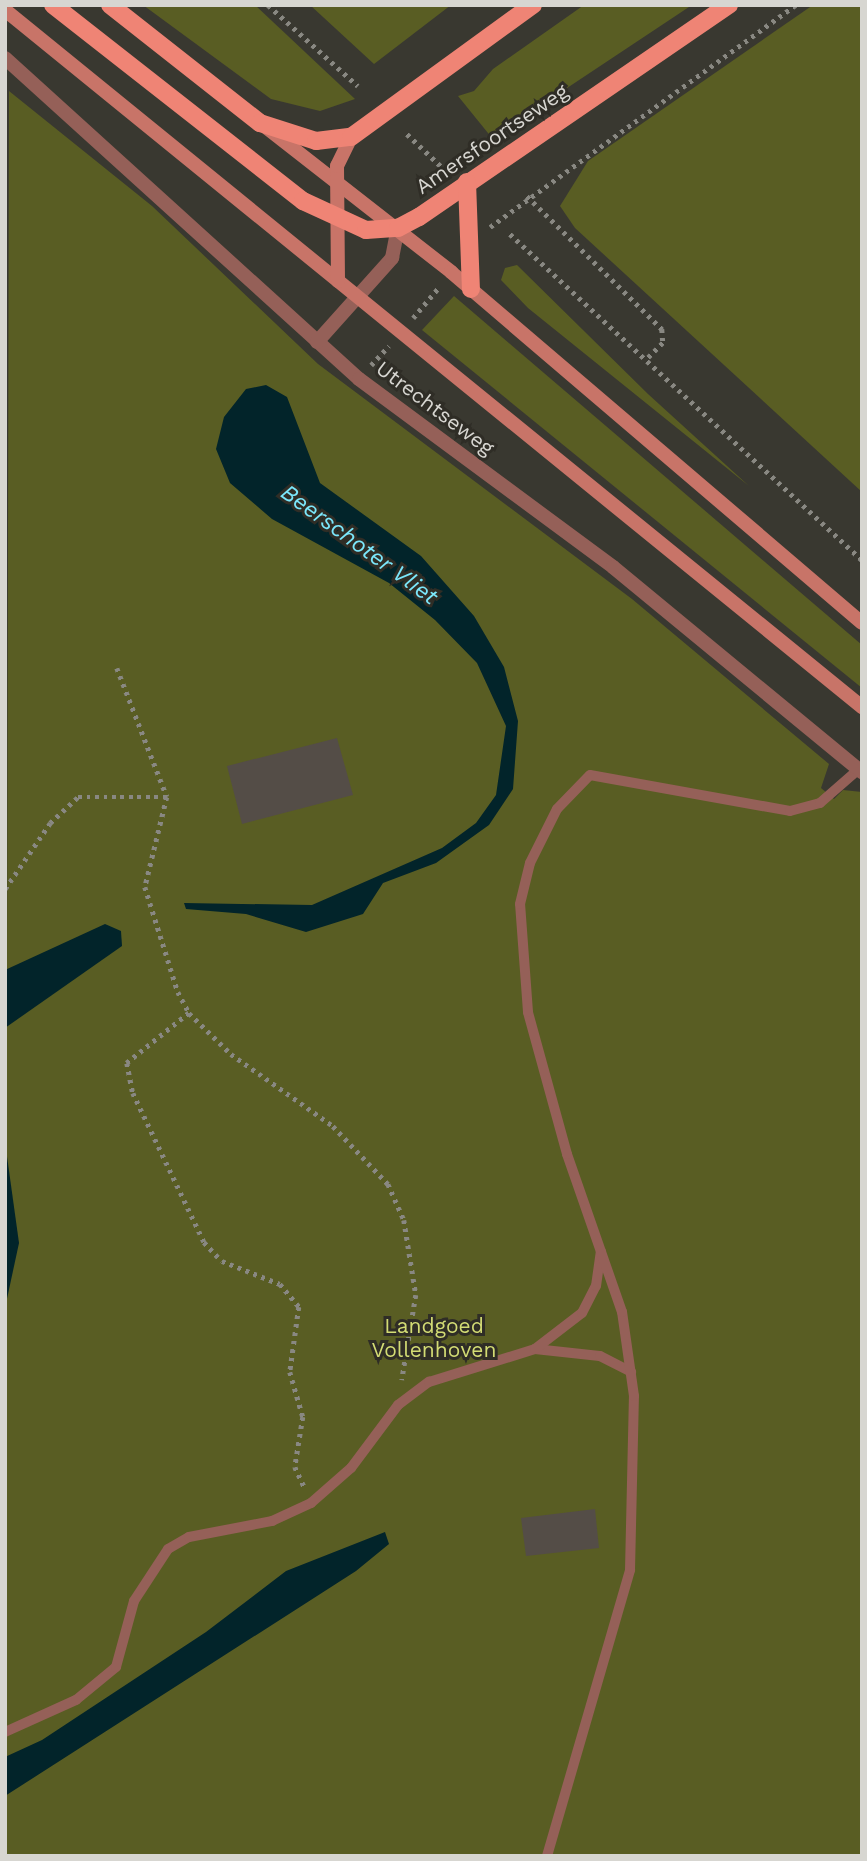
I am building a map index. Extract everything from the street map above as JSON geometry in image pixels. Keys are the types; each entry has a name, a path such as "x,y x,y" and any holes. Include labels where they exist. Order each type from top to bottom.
{"main road":[{"path":"53,5 270,177 337,220 366,230 398,228"},
{"path":"110,5 398,228 862,623"},
{"path":"260,123 316,141 351,136 533,5"},
{"name":"Amersfoortseweg","path":"398,228 729,5"},
{"name":"Utrechtseweg","path":"5,10 862,707"},
{"path":"338,281 336,180 351,136"},
{"path":"467,182 471,289"}],"street":[{"name":"Utrechtseweg","path":"5,58 391,406 613,567 861,769"},
{"path":"317,342 391,258 398,228"}],"lane":[{"path":"547,1856 630,1570 631,1372 601,1249 539,1063 520,959 520,904 530,863 557,809 590,775 803,810 861,769"},
{"path":"5,1732 76,1700 116,1667 134,1601 168,1549 189,1537 272,1521 311,1503 351,1468 398,1405 429,1382 535,1349 582,1313 596,1286 601,1249"},
{"path":"535,1349 600,1356 631,1372"}],"path":[{"path":"268,5 358,86"},
{"path":"470,250 527,196 796,5"},
{"path":"407,134 446,172"},
{"path":"527,196 662,329 663,343 646,360"},
{"path":"510,234 862,560"},
{"path":"117,668 167,797 145,887 153,930 188,1013 231,1054 333,1126 388,1184 404,1220 416,1294 398,1405"},
{"path":"5,889 50,823 78,797 167,797"},
{"path":"188,1013 127,1063 133,1093 204,1242 222,1261 280,1284 299,1307 290,1372 303,1417 295,1467 311,1503"}],"green space":[{"path":"143,5 255,5 355,99 320,111 271,99"},
{"path":"310,5 451,5 374,64"},
{"path":"584,5 692,5 492,138 458,96 474,91 493,69"},
{"path":"813,5 862,5 862,492 575,228 560,206 588,161"},
{"name":"Landgoed Vollenhoven","path":"9,91 152,206 318,364 632,599 829,764 821,788 834,799 843,790 862,792 862,1856 5,1856"},
{"path":"517,265 648,394 749,486 528,308 501,280 505,268"},
{"path":"454,296 862,645 862,688 422,330"}],"water":[{"name":"Beerschoter Vliet","path":"266,385 287,397 320,483 421,556 474,616 504,667 518,721 513,789 489,825 436,863 383,883 363,914 306,932 246,914 186,909 184,903 312,905 442,848 476,823 496,795 506,726 477,663 435,620 389,583 272,519 230,483 216,449 224,417 246,389"},
{"path":"105,924 121,931 122,946 5,1028 5,970"},
{"path":"5,1142 19,1243 5,1308"},
{"path":"385,1532 389,1544 356,1571 5,1796 5,1757 42,1740 206,1632 286,1571"}],"building":[{"path":"337,738 353,795 242,824 227,766"},
{"path":"595,1509 599,1548 526,1556 521,1518"}]}
